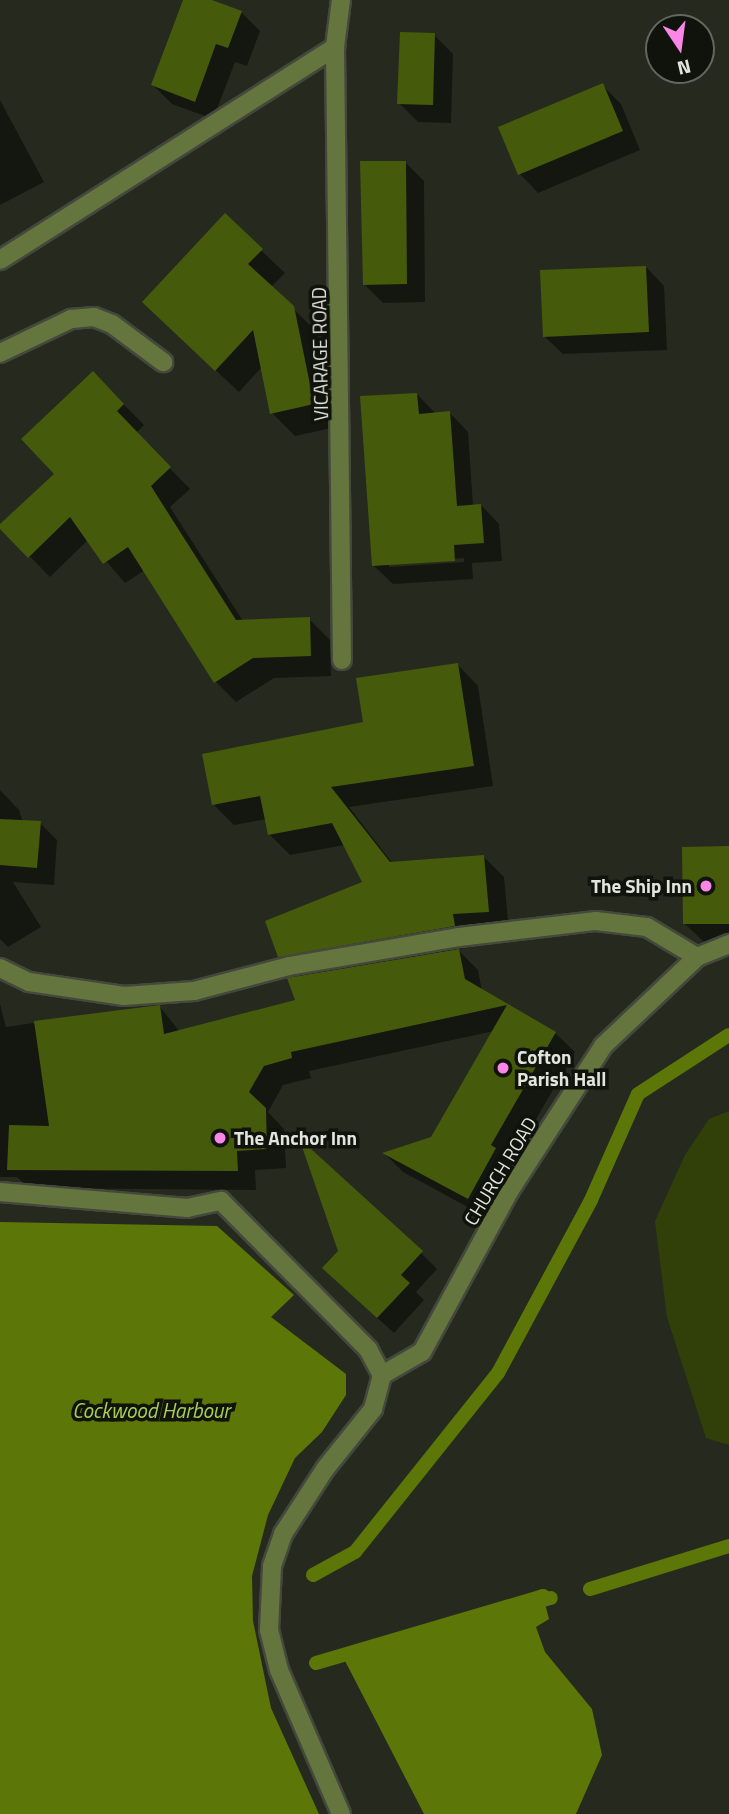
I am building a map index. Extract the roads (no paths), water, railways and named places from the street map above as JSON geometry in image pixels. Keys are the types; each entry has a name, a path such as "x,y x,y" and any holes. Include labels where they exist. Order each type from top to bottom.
{"street":[{"name":"VICARAGE ROAD","path":"341,0 335,47 342,660"},
{"path":"0,260 335,47"},
{"path":"0,352 71,319 94,317 112,324 163,362"},
{"path":"0,968 29,982 124,996 194,991 289,966 459,937 596,920 647,927 697,957"},
{"name":"CHURCH ROAD","path":"382,1375 422,1352 510,1190 603,1046 697,957 729,944"},
{"path":"0,1192 187,1208 221,1200 368,1349 382,1375 373,1409 325,1469 283,1534 272,1566 269,1630 279,1670 341,1814"}],"water":[{"name":"Cockwood Harbour","path":"0,1222 217,1226 294,1295 271,1317 346,1374 346,1395 322,1432 295,1458 268,1515 252,1576 253,1621 271,1708 319,1814 0,1814"},
{"path":"543,1596 549,1619 536,1627 545,1652 592,1709 602,1755 576,1814 424,1814 342,1655"}],"waterway":[{"path":"313,1575 355,1552 498,1373 591,1200 638,1094 729,1035"},
{"path":"590,1589 729,1546"},
{"path":"316,1663 543,1596 543,1600 551,1598"}],"place":[{"name":"The Ship Inn","path":"706,886"},
{"name":"Cofton Parish Hall","path":"503,1068"},
{"name":"The Anchor Inn","path":"220,1138"}]}
